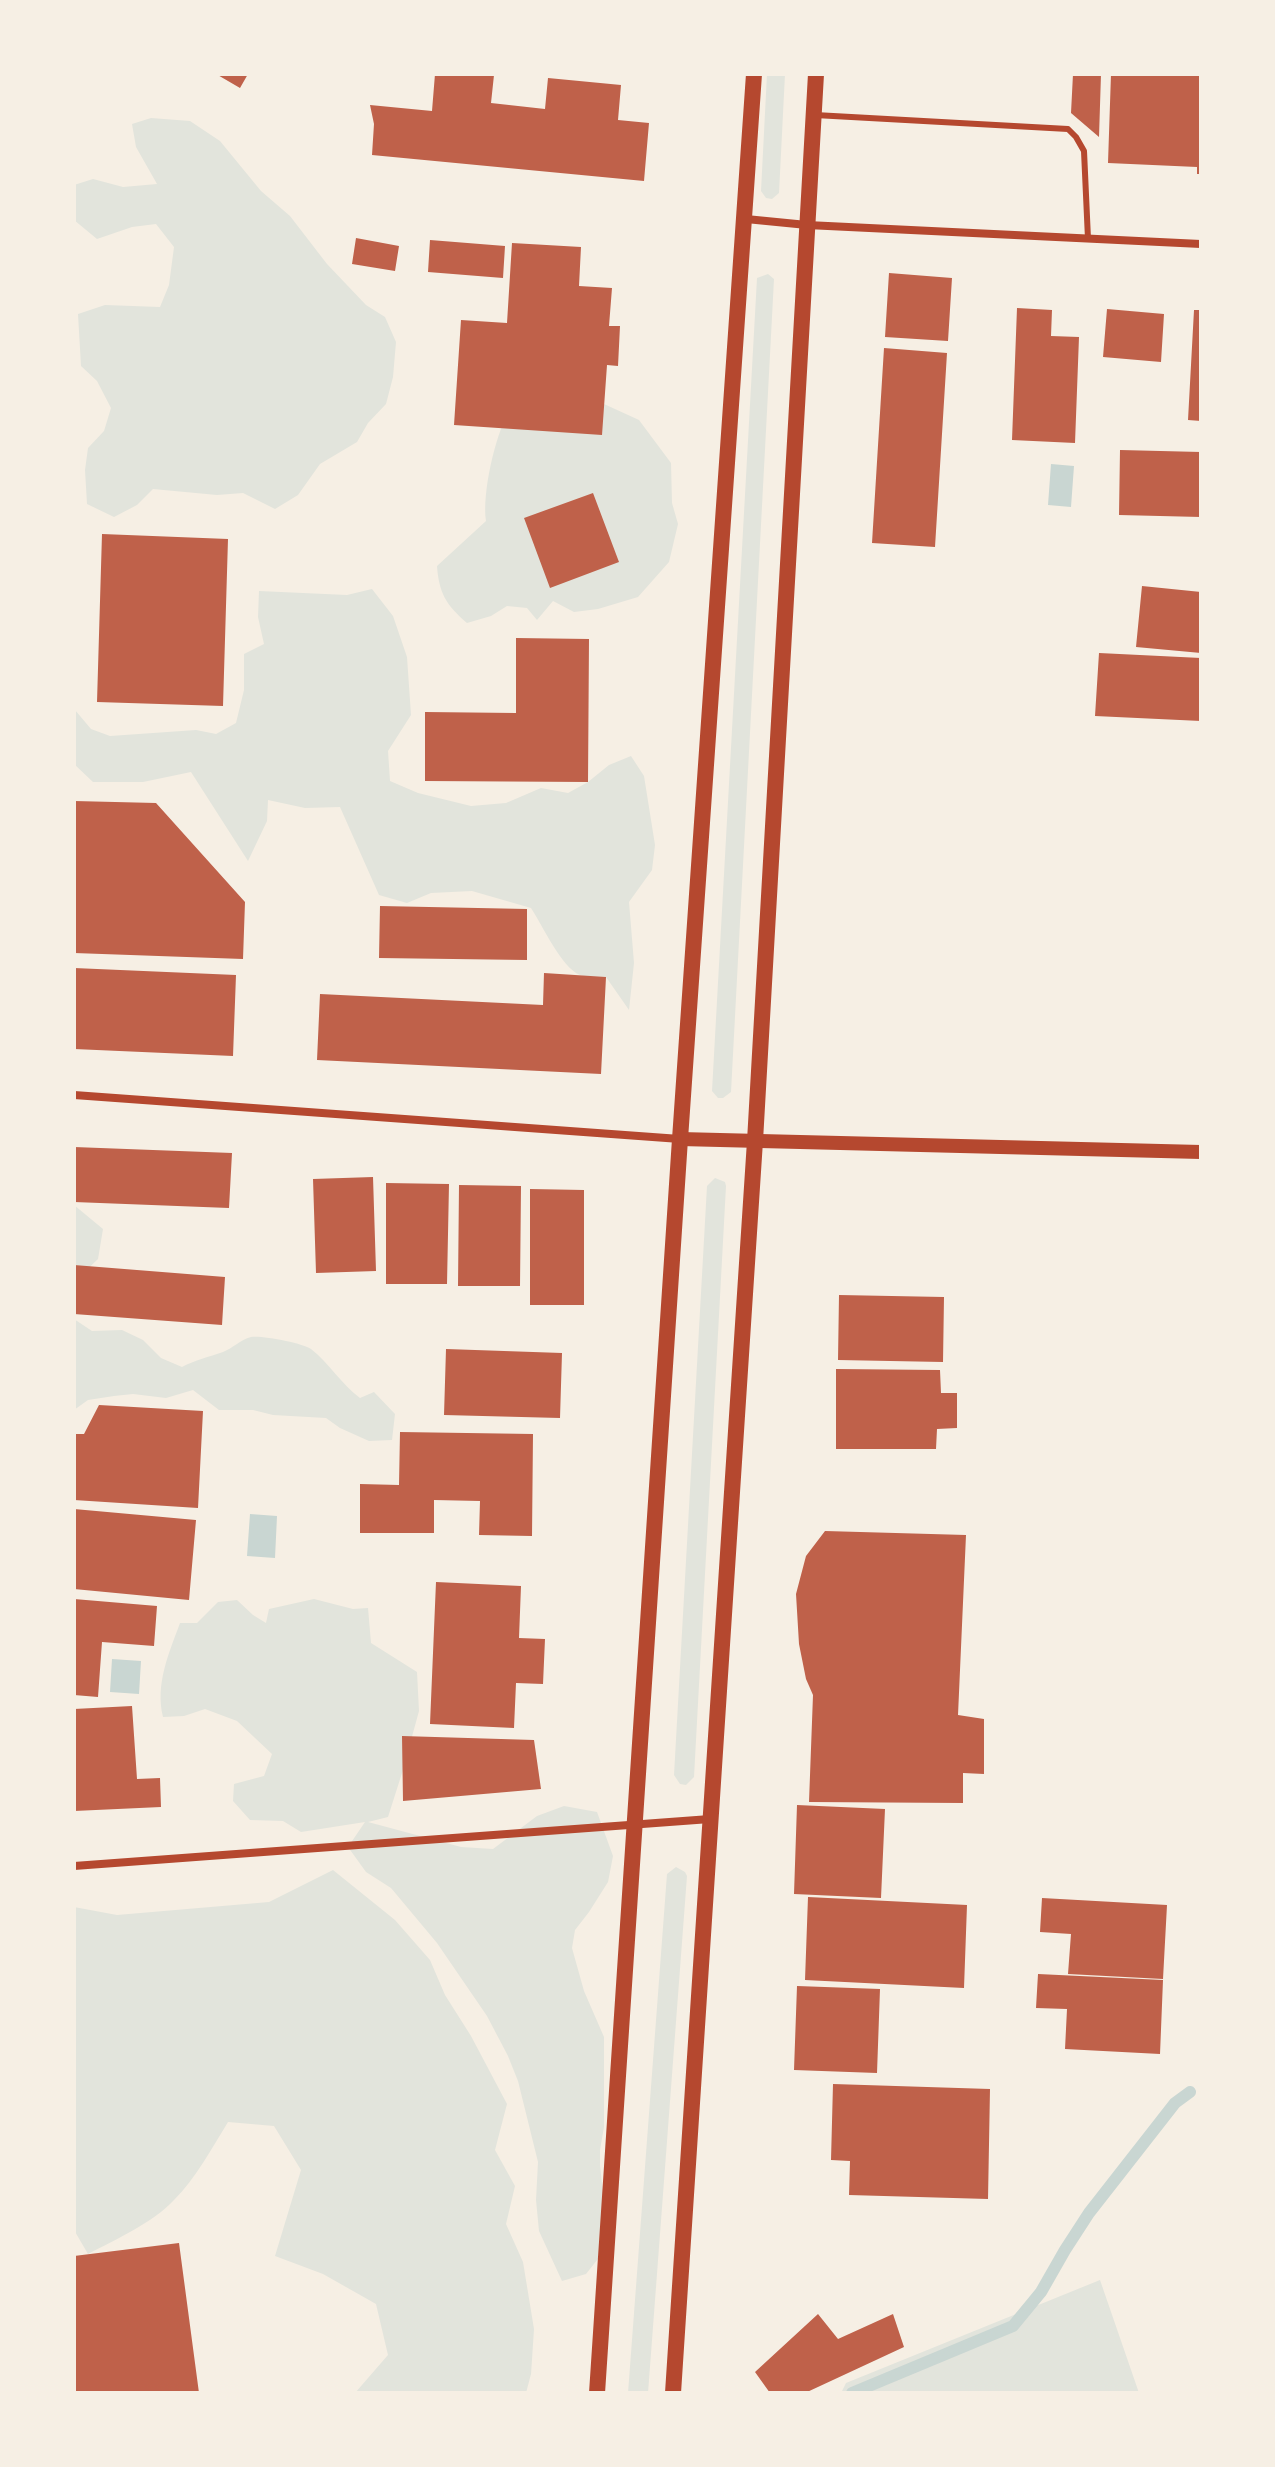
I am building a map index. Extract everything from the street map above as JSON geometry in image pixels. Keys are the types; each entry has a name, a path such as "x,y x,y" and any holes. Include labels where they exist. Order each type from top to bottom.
{"main road":[{"path":"597,2393 754,74"},
{"path":"673,2393 755,1141 816,74"}],"street":[{"path":"746,219 807,225 1201,244"},
{"path":"74,1095 680,1139 1201,1152"},
{"path":"74,1866 711,1819"}],"lane":[{"path":"813,115 1068,129 1084,151 1088,239"}],"shaded area":[{"path":"767,74 785,74 779,193 772,199 766,198 761,191"},
{"path":"151,118 190,121 220,141 261,191 290,216 327,264 366,305 385,317 396,342 393,377 386,404 368,423 357,442 320,464 298,495 275,509 243,493 217,495 153,489 137,505 114,517 87,504 85,470 88,448 104,431 111,408 97,381 81,366 78,314 105,305 160,307 169,285 174,247 156,224 132,227 97,239 74,220 74,185 93,179 123,187 157,184 136,147 132,124"},
{"path":"768,274 774,279 731,1092 718,1098 712,1091 757,278"},
{"path":"604,404 639,420 671,463 672,503 678,524 669,562 638,597 598,609 574,612 553,601 537,620 527,608 507,606 491,616 467,623 445,598 437,566 486,521 491,466 508,413"},
{"path":"1051,464 1074,466 1071,507 1048,505"},
{"path":"372,589 393,616 407,657 411,715 388,751 390,781 418,793 471,806 506,803 541,788 568,793 609,765 631,756 644,776 655,845 652,870 629,902 634,963 629,1010 606,977 580,975 566,964 531,908 472,891 431,893 407,903 379,895 340,807 305,808 268,800 267,821 248,861 191,772 143,782 93,782 74,764 74,702 75,710 91,729 110,736 196,730 216,734 236,723 244,690 244,654 264,644 258,617 259,591 347,595"},
{"path":"715,1178 725,1182 726,1186 694,1777 686,1785 680,1784 674,1775 707,1186"},
{"path":"74,1205 103,1229 98,1259 74,1282"},
{"path":"74,1319 92,1331 122,1330 143,1340 161,1358 182,1367 223,1352 251,1337 272,1338 307,1347 360,1398 374,1392 395,1414 392,1440 369,1441 326,1418 273,1415 253,1410 219,1410 193,1390 166,1398 133,1394 88,1400 74,1410"},
{"path":"250,1514 277,1516 275,1558 247,1556"},
{"path":"314,1599 353,1609 368,1608 371,1643 417,1672 419,1711 388,1817 368,1822 461,1847 493,1849 537,1816 564,1806 597,1812 613,1856 608,1882 575,1930 572,1948 584,1991 604,2037 604,2127 600,2166 609,2245 586,2274 562,2281 539,2231 536,2200 538,2162 518,2081 487,2016 437,1943 391,1888 366,1872 348,1847 365,1822 301,1832 283,1821 250,1820 233,1801 234,1784 264,1776 272,1754 237,1721 205,1709 184,1716 163,1717 162,1681 180,1623 197,1623 218,1602 237,1600 266,1623 269,1609"},
{"path":"112,1659 141,1661 139,1694 110,1692"},
{"path":"676,1867 687,1876 648,2393 628,2393 667,1874"},
{"path":"333,1870 395,1920 430,1960 445,1995 507,2104 495,2150 515,2186 506,2224 523,2262 534,2329 531,2374 526,2393 355,2393 388,2355 376,2304 323,2274 275,2256 301,2170 274,2126 228,2122 197,2173 174,2200 145,2223 110,2243 88,2254 74,2230 74,1907 117,1915 269,1902"},
{"path":"1100,2280 1139,2393 841,2393 846,2383"}],"building":[{"path":"216,74 248,74 240,88"},
{"path":"435,74 494,75 491,103 545,109 548,78 621,85 618,120 649,123 644,181 372,155 374,124 370,105 432,111"},
{"path":"1073,74 1101,74 1099,137 1071,113"},
{"path":"1111,74 1201,74 1201,174 1197,174 1197,167 1108,163"},
{"path":"356,238 399,246 395,271 352,264"},
{"path":"430,240 505,246 503,278 428,272"},
{"path":"512,243 581,247 579,286 612,288 609,326 620,326 618,366 607,365 602,435 454,425 461,320 507,323"},
{"path":"889,273 952,278 948,341 885,337"},
{"path":"1017,308 1052,310 1051,336 1079,337 1075,443 1012,440"},
{"path":"1107,309 1164,314 1161,362 1103,357"},
{"path":"1194,310 1201,310 1201,421 1188,420"},
{"path":"884,348 947,353 935,547 872,543"},
{"path":"1120,450 1201,452 1201,517 1119,515"},
{"path":"593,493 619,562 550,588 524,518"},
{"path":"102,534 228,539 223,706 97,702"},
{"path":"1142,586 1201,592 1201,653 1136,647"},
{"path":"516,638 589,639 588,782 425,781 425,712 516,713"},
{"path":"1099,653 1201,658 1201,721 1095,716"},
{"path":"74,801 156,803 245,902 243,959 74,953"},
{"path":"380,906 527,909 527,960 379,958"},
{"path":"74,968 236,975 233,1056 74,1049"},
{"path":"544,973 606,977 601,1074 317,1060 320,994 543,1005"},
{"path":"74,1147 232,1153 229,1208 74,1202"},
{"path":"373,1177 376,1271 316,1273 313,1179"},
{"path":"386,1183 449,1184 447,1284 386,1284"},
{"path":"459,1185 521,1186 520,1286 458,1286"},
{"path":"530,1189 584,1190 584,1305 530,1305"},
{"path":"74,1265 225,1277 222,1325 74,1314"},
{"path":"839,1295 944,1297 943,1362 838,1360"},
{"path":"446,1349 562,1353 560,1418 444,1415"},
{"path":"836,1369 940,1370 941,1393 957,1393 957,1428 937,1429 936,1449 836,1449"},
{"path":"99,1405 203,1411 198,1508 74,1500 74,1434 84,1434"},
{"path":"400,1432 533,1434 532,1536 479,1535 480,1501 434,1500 434,1533 360,1533 360,1484 399,1485"},
{"path":"74,1509 196,1520 189,1600 74,1589"},
{"path":"825,1531 966,1535 958,1715 984,1719 984,1774 963,1773 963,1803 809,1802 813,1695 806,1679 799,1644 796,1594 806,1556"},
{"path":"436,1582 521,1586 519,1638 545,1639 543,1684 516,1683 514,1728 430,1724"},
{"path":"74,1599 157,1606 154,1646 102,1642 98,1697 74,1695"},
{"path":"132,1706 137,1779 160,1778 161,1807 74,1811 74,1709"},
{"path":"402,1736 534,1740 541,1789 403,1801"},
{"path":"797,1805 885,1809 881,1898 794,1894"},
{"path":"808,1897 967,1905 964,1988 805,1980"},
{"path":"1042,1898 1167,1905 1163,1979 1068,1974 1071,1934 1040,1932"},
{"path":"1038,1974 1163,1980 1160,2054 1065,2049 1067,2009 1036,2008"},
{"path":"797,1986 880,1989 877,2073 794,2070"},
{"path":"833,2084 990,2089 988,2199 849,2195 850,2161 831,2160"},
{"path":"179,2243 199,2393 74,2393 74,2256"},
{"path":"818,2314 838,2339 893,2314 904,2347 805,2393 770,2393 755,2372"}],"waterway":[{"path":"852,2393 1013,2326 1041,2292 1089,2213 1175,2103 1190,2092"}]}
